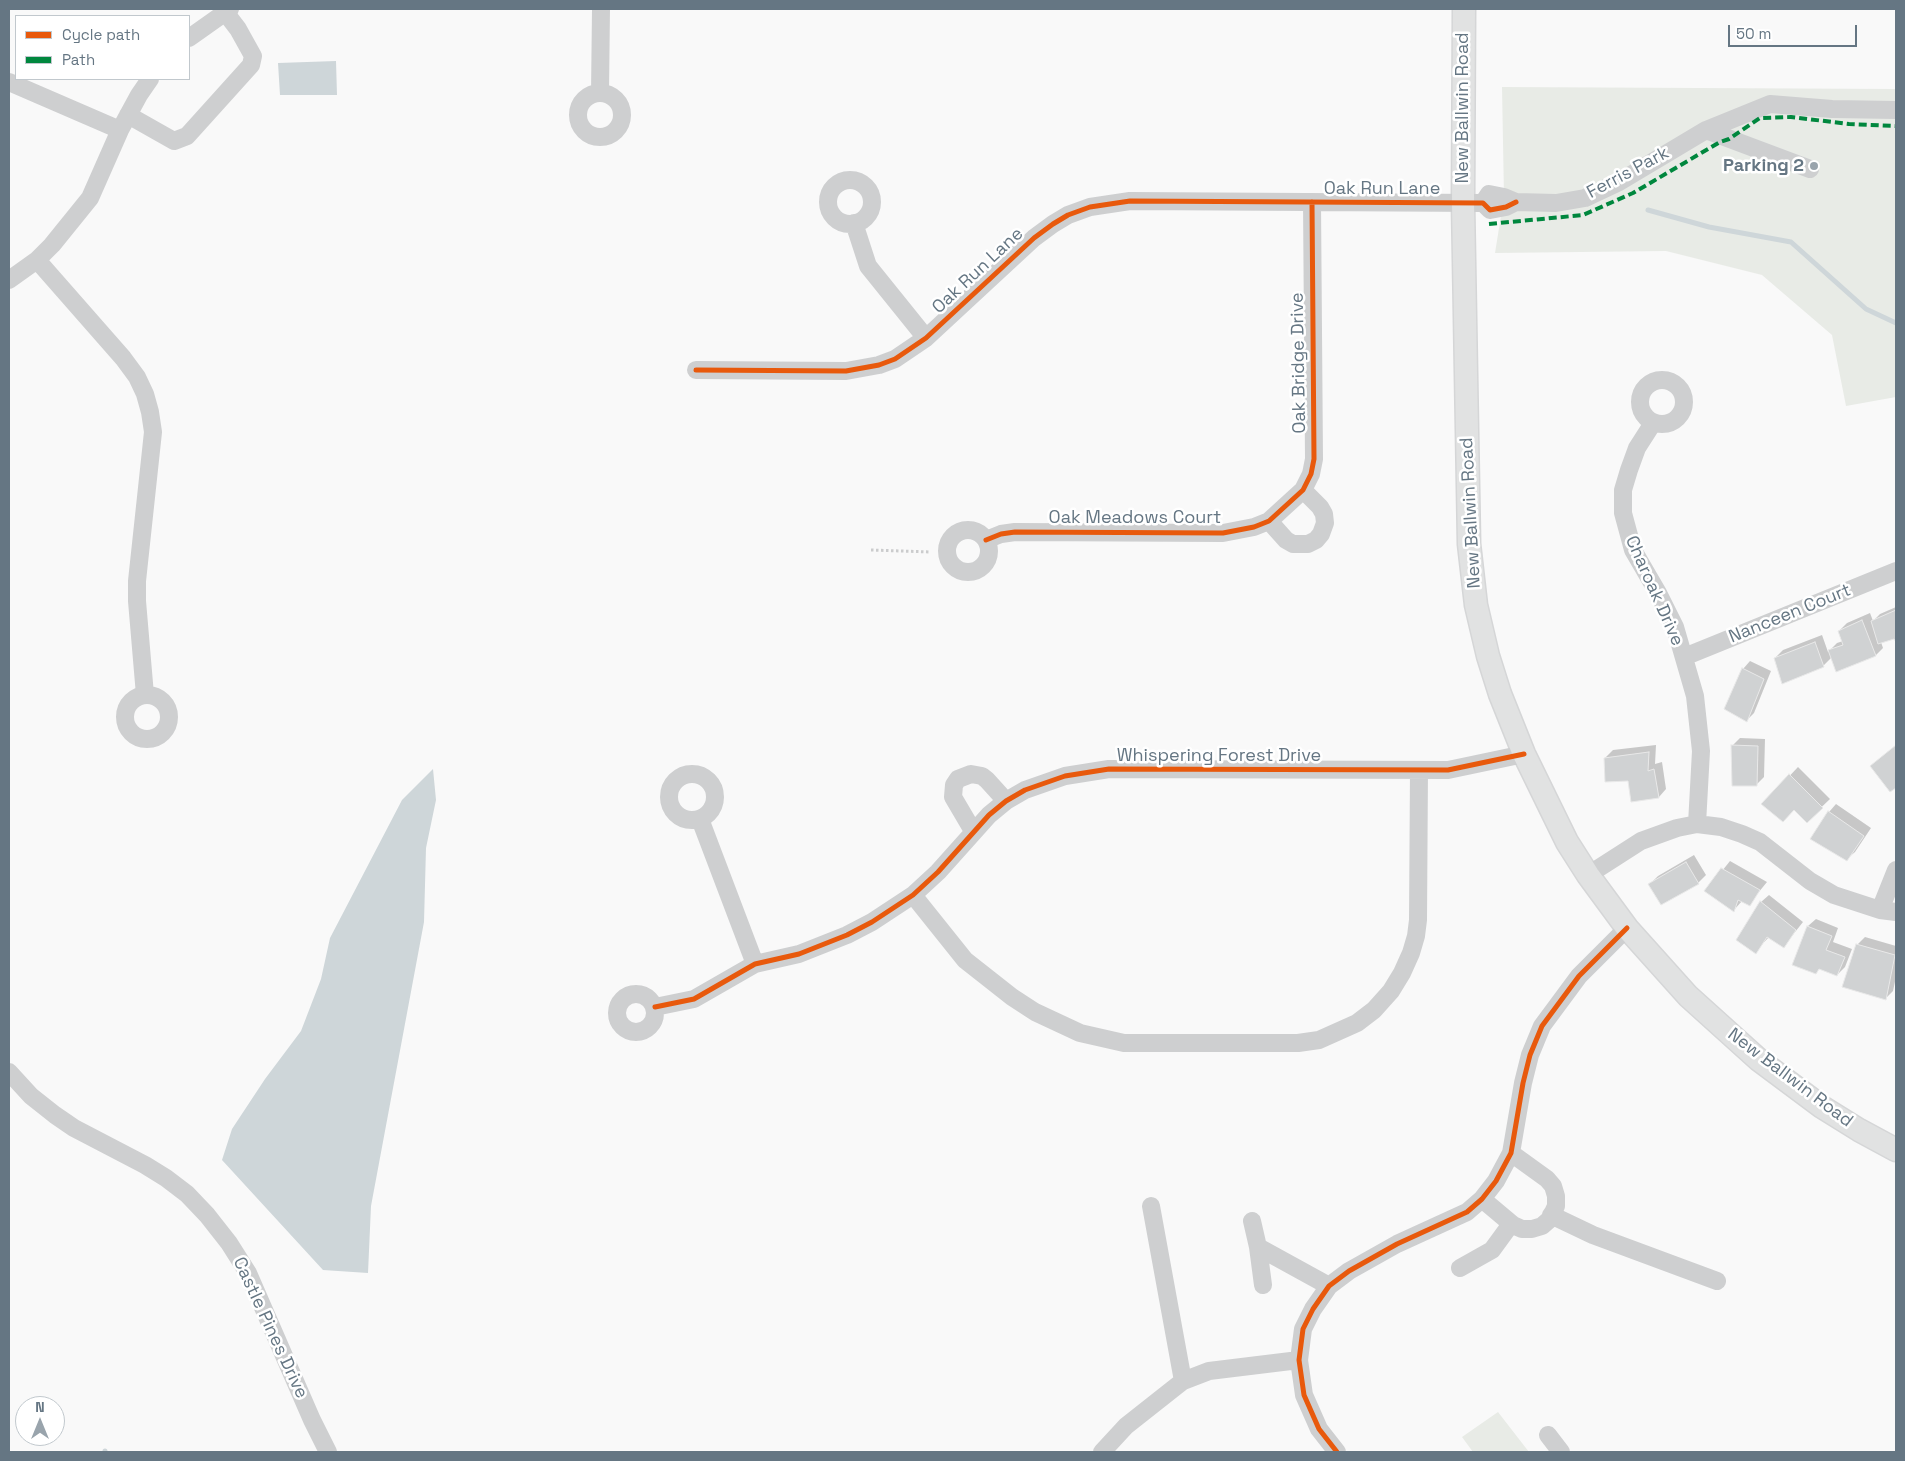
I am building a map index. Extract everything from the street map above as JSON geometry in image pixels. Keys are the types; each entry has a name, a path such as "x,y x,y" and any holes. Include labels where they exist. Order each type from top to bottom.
{"main road":[{"name":"New Ballwin Road","path":"1464,9 1473,203 1469,544 1476,604 1488,656 1500,694 1524,754 1567,842 1588,875 1627,928 1688,996 1759,1060 1822,1107 1896,1150"}],"street":[{"path":"600,92 601,9"},
{"path":"9,82 174,141 187,136 251,65 253,56 228,10 190,37"},
{"path":"9,280 38,260 64,232 90,198 124,122 139,94 149,80"},
{"name":"Ferris Park","path":"1473,203 1489,194 1516,202 1556,203 1585,198 1619,182 1706,130 1770,104 1832,109 1896,110"},
{"path":"1706,130 1810,168"},
{"name":"Oak Run Lane","path":"696,370 860,370 894,359 926,338 1034,238 1053,224 1090,207 1130,201 1473,203"},
{"name":"Oak Bridge Drive","path":"1275,516 1303,490 1314,459 1312,202"},
{"path":"854,224 868,266 926,338"},
{"path":"38,260 123,358 137,377 145,394 150,412 153,432 137,581 145,695"},
{"name":"Charoak Drive","path":"1653,423 1637,448 1627,477 1623,490 1623,513 1633,550 1658,592 1675,627 1695,696 1700,728 1702,772 1698,824"},
{"path":"1275,516 1286,540 1293,544 1308,544 1316,540 1322,534 1325,522 1324,514 1320,507 1303,490"},
{"name":"Oak Meadows Court","path":"986,540 1001,534 1014,532 1223,533 1254,527 1275,516"},
{"name":"Nanceen Court","path":"1684,657 1896,571"},
{"name":"Whispering Forest Drive","path":"655,1008 694,999 755,964 799,954 847,935 872,922 913,895 938,872 973,831 1006,801 1026,790 1065,776 1109,769 1448,770 1524,754"},
{"path":"913,895 965,960 1012,997 1035,1012 1057,1024 1080,1033 1124,1043 1298,1043 1319,1040 1356,1023 1374,1010 1391,991 1411,953 1418,920 1419,770"},
{"path":"973,831 953,797 954,785 958,779 971,774 982,776 988,780 1006,801"},
{"path":"700,819 755,964"},
{"path":"1588,875 1641,841 1677,828 1698,824 1721,827 1754,839 1780,856 1810,881 1834,895 1888,911 1896,870"},
{"path":"1337,1452 1319,1429 1304,1394 1299,1360 1303,1329 1313,1309 1329,1286 1348,1271 1396,1244 1467,1212 1482,1199 1496,1180 1511,1153 1523,1083 1530,1055 1542,1026 1559,1000 1579,976 1627,928"},
{"name":"Castle Pines Drive","path":"9,1072 31,1096 55,1115 74,1128 166,1178 186,1194 207,1215 248,1273 312,1420 328,1452"},
{"path":"1482,1199 1511,1224 1522,1229 1542,1226 1550,1219 1556,1206 1553,1186 1547,1178 1511,1153"},
{"path":"1151,1206 1183,1380"},
{"path":"1551,1215 1593,1235 1717,1281"},
{"path":"1252,1222 1258,1247 1263,1285"},
{"path":"1460,1268 1492,1250 1511,1224"},
{"path":"1258,1247 1329,1286"},
{"path":"1102,1452 1126,1426 1183,1380 1209,1371 1299,1360"},
{"path":"1548,1435 1561,1452"}],"path":[{"path":"871,550 930,552"}],"shaded area":[{"path":"336,61 337,95 280,95 278,63"},
{"path":"1502,87 1896,89 1896,397 1846,406 1832,335 1762,275 1666,251 1495,253 1504,197"},
{"path":"433,769 436,800 426,848 424,922 371,1206 368,1273 323,1270 222,1160 232,1129 265,1079 301,1031 321,979 330,938 402,800"},
{"path":"1498,1412 1529,1452 1473,1452 1462,1437"}],"building":[{"path":"1896,610 1896,642 1894,639 1878,644 1871,621"},
{"path":"1862,620 1876,656 1836,672 1828,650 1843,645 1838,631"},
{"path":"1815,642 1824,667 1782,684 1774,658"},
{"path":"1742,668 1764,679 1747,722 1724,709"},
{"path":"1731,745 1758,746 1757,786 1732,786"},
{"path":"1896,745 1896,788 1890,792 1870,766"},
{"path":"1649,752 1648,771 1654,769 1659,798 1631,802 1628,781 1605,782 1604,758"},
{"path":"1789,774 1823,808 1807,823 1794,810 1783,822 1761,804"},
{"path":"1828,811 1864,836 1847,861 1810,839"},
{"path":"1686,862 1699,884 1661,905 1648,884"},
{"path":"1721,868 1760,890 1750,906 1738,900 1734,912 1704,891"},
{"path":"1760,901 1796,930 1784,948 1767,937 1756,954 1736,940"},
{"path":"1807,926 1832,936 1826,950 1845,957 1837,976 1819,969 1816,974 1792,965"},
{"path":"1856,944 1895,955 1886,1000 1842,987"}],"waterway":[{"path":"1648,210 1709,227 1791,242 1866,309 1896,323"}],"marked path":[{"path":"1489,224 1583,215 1633,193 1720,142 1729,139 1760,118 1791,117 1849,124 1896,126"}],"cycle path":[{"path":"696,370 846,371 879,365 895,359 926,338 1034,238 1068,215 1090,207 1130,201 1483,203 1490,210 1506,207 1516,202"},
{"path":"986,540 1001,534 1015,532 1223,533 1254,527 1269,521 1303,490 1311,474 1314,459 1312,202"},
{"path":"655,1007 694,999 755,964 799,954 847,935 872,922 913,895 938,872 989,815 1006,801 1025,790 1065,776 1109,769 1448,770 1524,754"},
{"path":"1337,1452 1319,1429 1304,1395 1299,1360 1303,1329 1313,1309 1329,1286 1349,1271 1397,1244 1467,1212 1482,1199 1496,1181 1511,1153 1523,1083 1530,1055 1542,1026 1579,976 1627,928"}],"place":[{"name":"Parking 2","path":"1814,166"}]}
